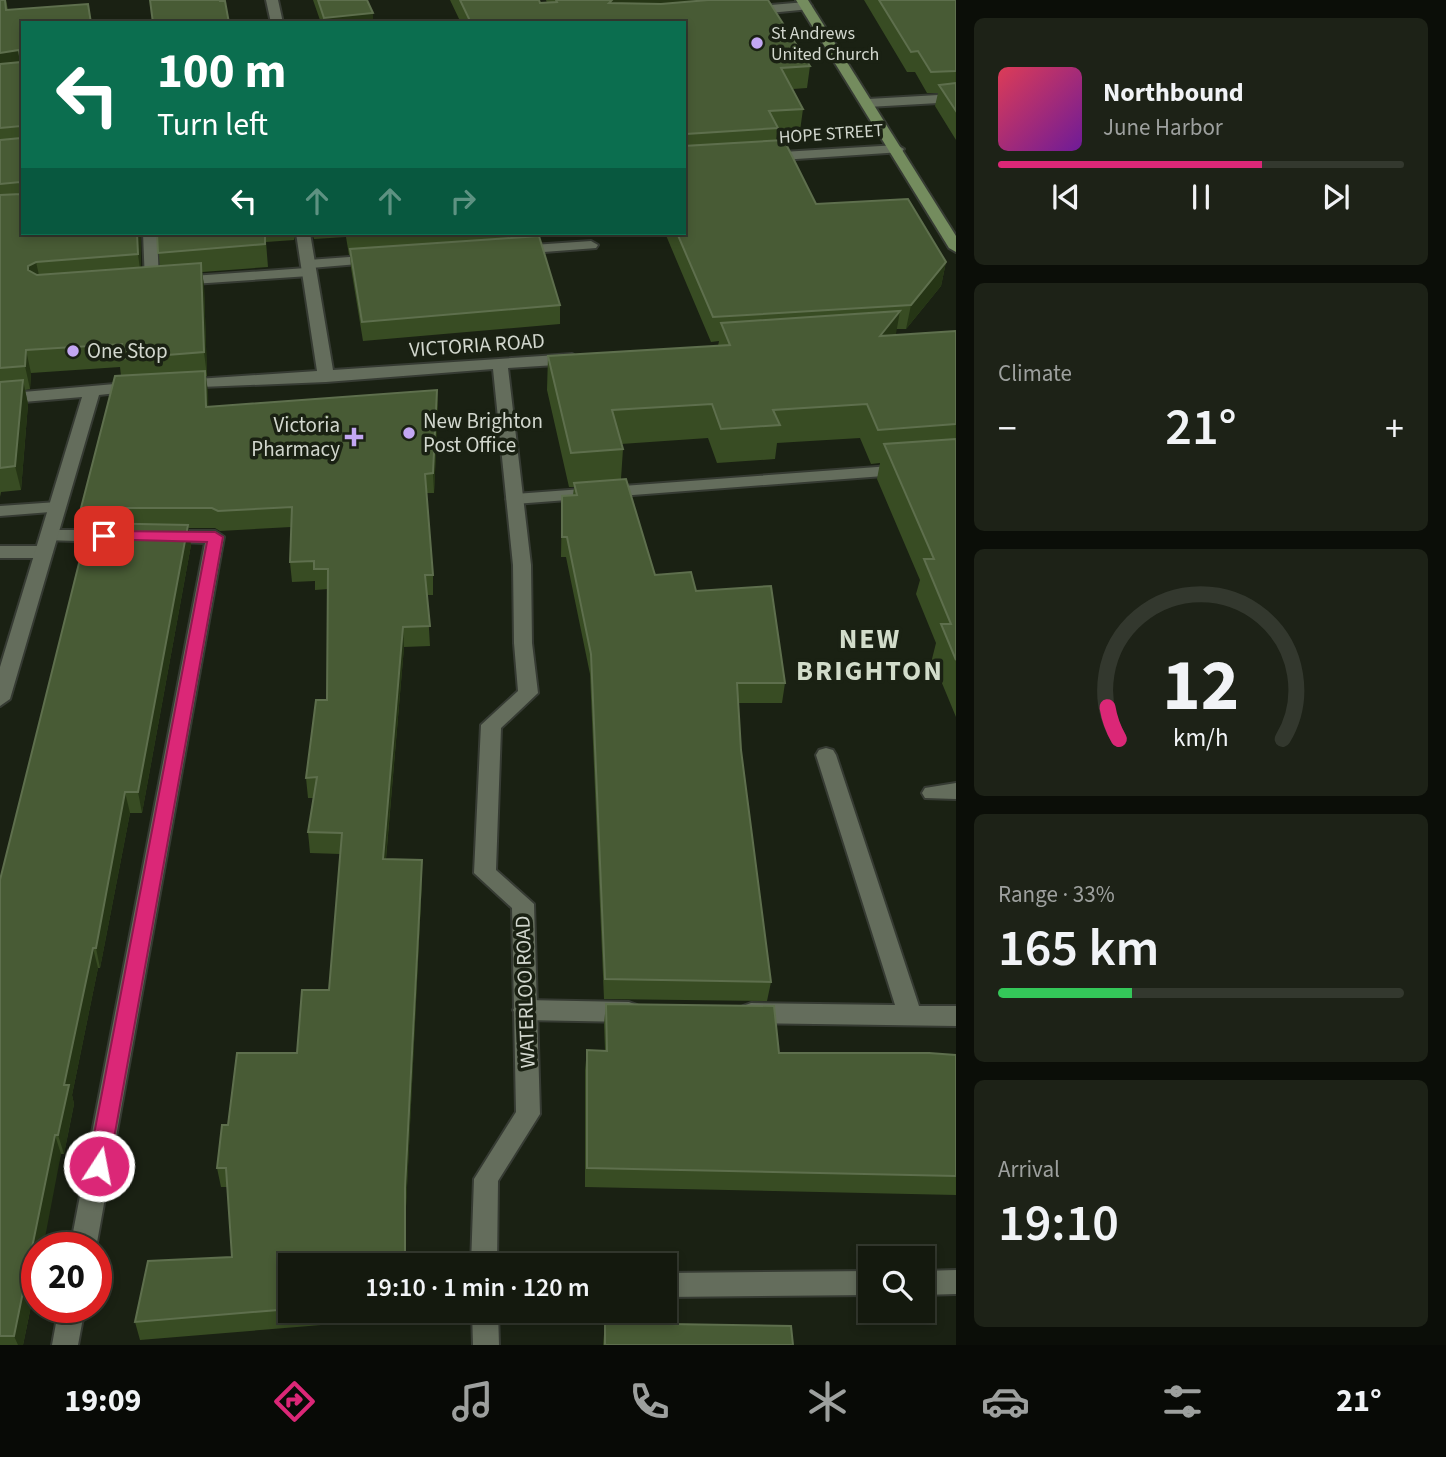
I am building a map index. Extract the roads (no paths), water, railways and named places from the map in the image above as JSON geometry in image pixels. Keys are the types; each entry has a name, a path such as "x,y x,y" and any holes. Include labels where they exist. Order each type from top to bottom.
{"main road":[{"path":"804,3 956,248"}],"street":[{"path":"272,0 277,21"},
{"path":"739,12 804,3"},
{"path":"868,103 956,98"},
{"name":"HOPE STREET","path":"751,158 897,149"},
{"path":"150,235 145,283 389,258"},
{"path":"303,235 326,377"},
{"path":"496,251 591,245"},
{"name":"VICTORIA ROAD","path":"0,399 92,390 589,358"},
{"name":"WATERLOO ROAD","path":"484,1253 486,1179 528,1114 523,904 485,873 491,725 528,693 515,499 500,365"},
{"path":"0,699 92,390"},
{"path":"515,499 919,468"},
{"path":"0,511 57,507"},
{"path":"46,544 139,536 215,537 86,1232"},
{"path":"826,755 911,1015"},
{"path":"932,793 956,791"},
{"path":"525,1010 649,1012"},
{"path":"732,1013 956,1016"},
{"path":"935,1283 956,1282"},
{"path":"677,1285 858,1283"},
{"path":"65,1345 69,1323"},
{"path":"485,1323 486,1345"}],"lane":[{"path":"0,552 46,544"}],"place":[{"name":"St Andrews United Church","path":"757,43"},
{"name":"One Stop","path":"73,351"},
{"name":"New Brighton Post Office","path":"409,433"},
{"name":"Victoria Pharmacy","path":"354,437"}],"district":[{"name":"NEW BRIGHTON","path":"870,655"}]}
